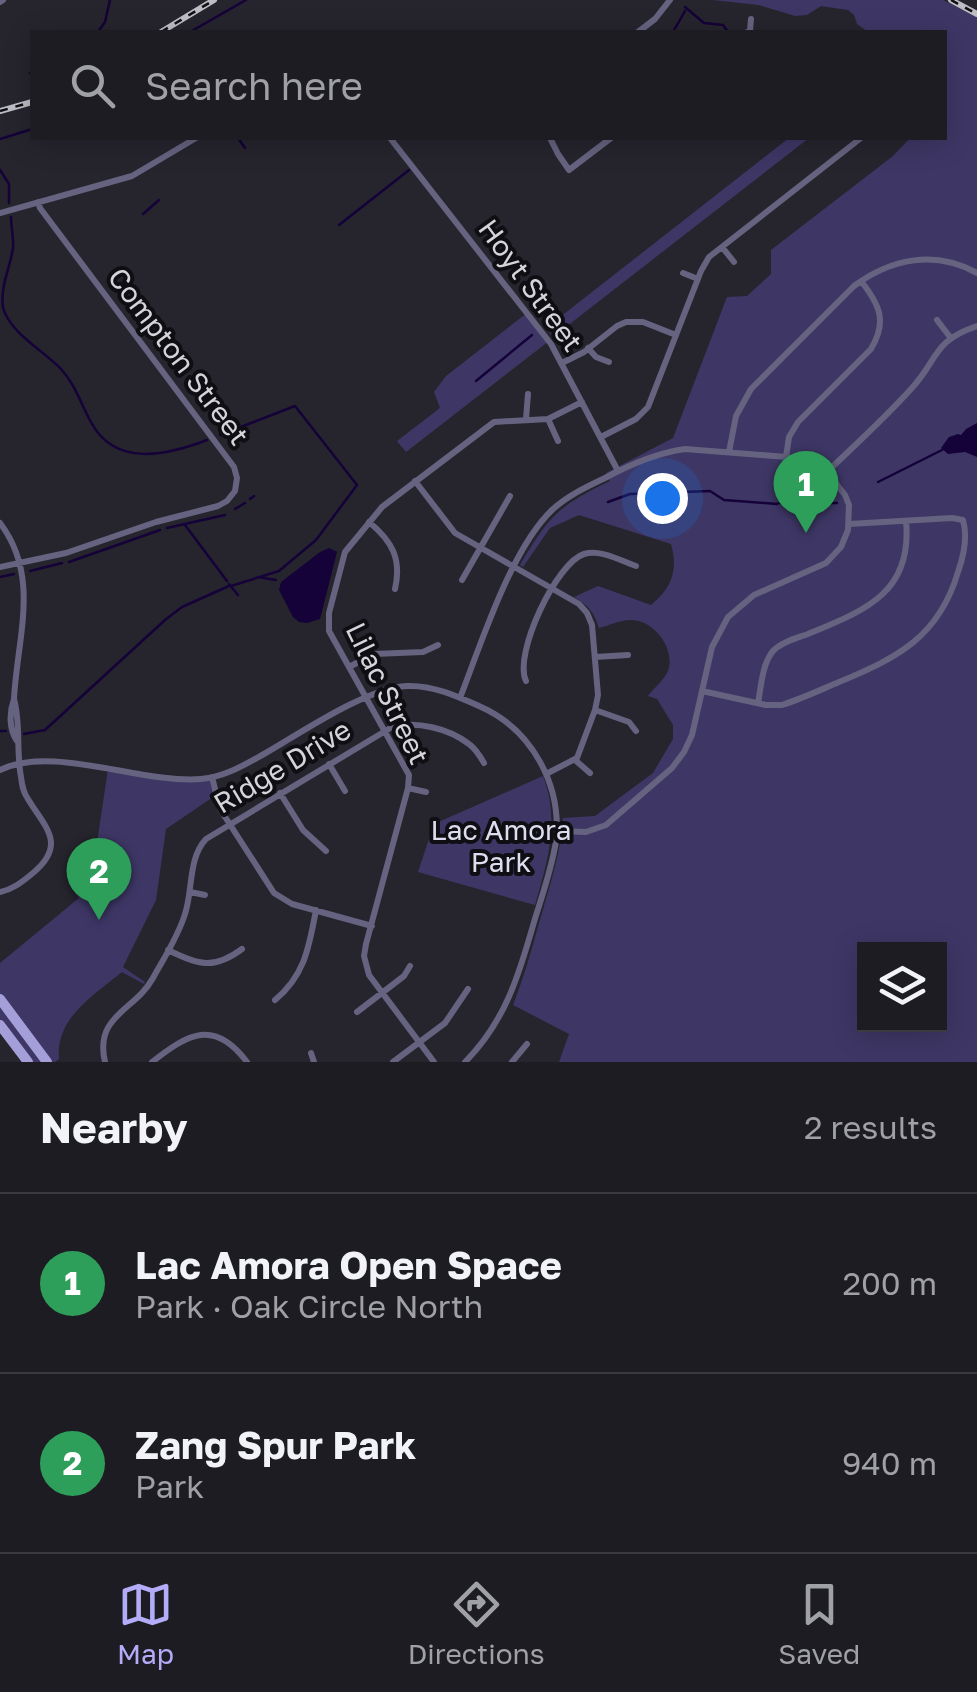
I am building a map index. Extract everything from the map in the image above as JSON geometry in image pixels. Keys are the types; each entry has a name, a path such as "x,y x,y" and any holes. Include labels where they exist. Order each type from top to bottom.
{"main road":[{"path":"0,999 46,1062"},
{"path":"0,1025 28,1062"}],"street":[{"path":"641,30 656,19 670,0"},
{"path":"750,30 751,19"},
{"path":"0,213 127,178 193,140"},
{"name":"Hoyt Street","path":"392,140 551,344 618,471"},
{"path":"551,140 570,170 608,140"},
{"path":"600,438 644,412 704,263 859,140"},
{"name":"Compton Street","path":"20,564 223,504 235,490 237,478 236,470 213,438 38,202"},
{"path":"722,247 734,262"},
{"path":"729,452 736,416 751,389 861,280 890,264 914,259 951,262 977,273"},
{"path":"683,273 698,279"},
{"path":"786,457 789,437 798,422 871,349 878,336 878,305 861,280"},
{"path":"938,320 950,337"},
{"path":"562,363 629,322 642,322 676,335"},
{"path":"827,472 909,392 950,337 977,326"},
{"path":"588,348 596,357 609,362"},
{"path":"526,419 528,394"},
{"name":"Lilac Street","path":"434,1062 365,966 366,944 408,788 408,774 329,631 329,613 345,552 382,507 494,422 548,419 582,402"},
{"path":"548,419 558,442"},
{"path":"460,698 513,566 538,525 574,494 618,471 685,449 805,460 827,472 845,494 849,524 841,547 826,563 754,595 731,612 714,640 695,724 678,760 600,828 578,833 556,831"},
{"path":"415,482 455,532 587,612 592,624 598,700 575,760 546,774"},
{"path":"462,580 510,496"},
{"path":"702,691 758,704 788,703 880,666 918,640 936,620 954,586 964,554 962,518 849,524"},
{"path":"369,522 393,548 398,565 395,589"},
{"path":"758,704 766,663 776,648 859,612 876,602 888,588 904,556 906,522"},
{"path":"0,523 14,544 20,564 25,608 14,699 19,762 24,790 47,826 50,844 48,856 38,870 12,889 0,892"},
{"path":"526,681 522,673 527,639 566,566 592,553 636,566"},
{"path":"0,568 20,564"},
{"path":"349,667 374,654 423,652 438,646"},
{"path":"596,657 628,655"},
{"path":"0,770 19,762 49,761 180,779 212,777 245,764 366,697 411,686 430,688 493,712 516,730 546,774 555,803 556,831 553,856 514,989 494,1028 464,1062"},
{"path":"595,710 629,722 636,732"},
{"name":"Ridge Drive","path":"105,1062 103,1040 111,1022 144,992 168,950 185,916 196,856 210,836 384,731 407,724 432,728 468,743 484,763"},
{"path":"575,734 585,738"},
{"path":"575,760 590,773"},
{"path":"329,764 345,790"},
{"path":"212,777 218,803 274,893 289,902 372,926"},
{"name":"Lilac Street","path":"408,788 426,792"},
{"path":"280,793 303,830 326,851"},
{"path":"190,892 205,895"},
{"path":"275,1000 299,974 316,910"},
{"path":"168,950 209,964 242,949"},
{"path":"357,1012 404,976 410,966"},
{"path":"393,1062 445,1023 468,989"},
{"path":"152,1062 180,1041 201,1034 223,1038 248,1062"},
{"path":"512,1062 527,1044"},
{"path":"311,1053 314,1062"}],"green space":[{"path":"713,0 943,0 977,17 977,1062 559,1062 569,1034 513,1005 552,878 563,818 595,816 653,773 673,739 673,725 657,699 648,696 668,671 670,662 661,636 639,621 626,620 599,628 590,610 574,597 598,586 651,605 672,577 674,562 671,544 579,515 550,528 523,567 520,565 556,514 610,481 606,473 673,438 727,297 747,296 771,274 771,250 893,156 908,140 947,140 947,30 865,30 848,10 821,6 807,15"},
{"path":"786,140 806,140 553,337 546,328"},
{"path":"527,313 549,341 406,452 397,441 440,408 434,392 446,376"},
{"path":"108,769 180,779 212,777 216,795 166,829 156,900 123,967 144,984 122,972 70,1020 59,1044 59,1059 25,1062 0,1031 0,963 79,898 68,883 82,885 84,869 93,870"},
{"name":"Lac Amora Park","path":"543,776 551,825 548,856 535,905 418,872 434,824"}],"shaded area":[{"path":"977,423 977,457 965,452 948,454 941,448 949,437 961,435"},
{"path":"329,548 337,552 320,619 299,622 279,590 281,582"}],"waterway":[{"path":"99,30 110,0"},
{"path":"194,30 246,0"},
{"path":"685,7 704,23 723,25 727,30"},
{"path":"674,30 685,11"},
{"path":"0,139 30,130"},
{"path":"239,140 245,148"},
{"path":"0,170 9,184 9,203"},
{"path":"339,225 409,170"},
{"path":"143,214 159,200"},
{"path":"11,217 13,248 3,308 20,334 66,375 101,437 128,452 143,454 176,450 207,440"},
{"path":"476,381 532,335"},
{"path":"220,435 295,406 357,485 316,540 279,571 231,586"},
{"path":"878,482 942,450"},
{"path":"608,502 630,494 710,491 724,500 777,504 812,499 837,503"},
{"path":"250,499 254,496"},
{"path":"235,509 245,503"},
{"path":"167,528 225,515"},
{"path":"185,525 227,581"},
{"path":"69,562 160,530"},
{"path":"30,571 62,563"},
{"path":"0,577 14,574"},
{"path":"258,577 276,580"},
{"path":"229,584 238,595"},
{"path":"24,734 45,730 182,607 229,586"},
{"path":"0,731 6,731"}],"railway":[{"path":"164,30 214,0"},
{"path":"951,0 977,14"},
{"path":"0,111 30,103"}],"place":[{"name":"Lac Amora Open Space","path":"806,533"},
{"name":"Zang Spur Park","path":"99,920"}]}
